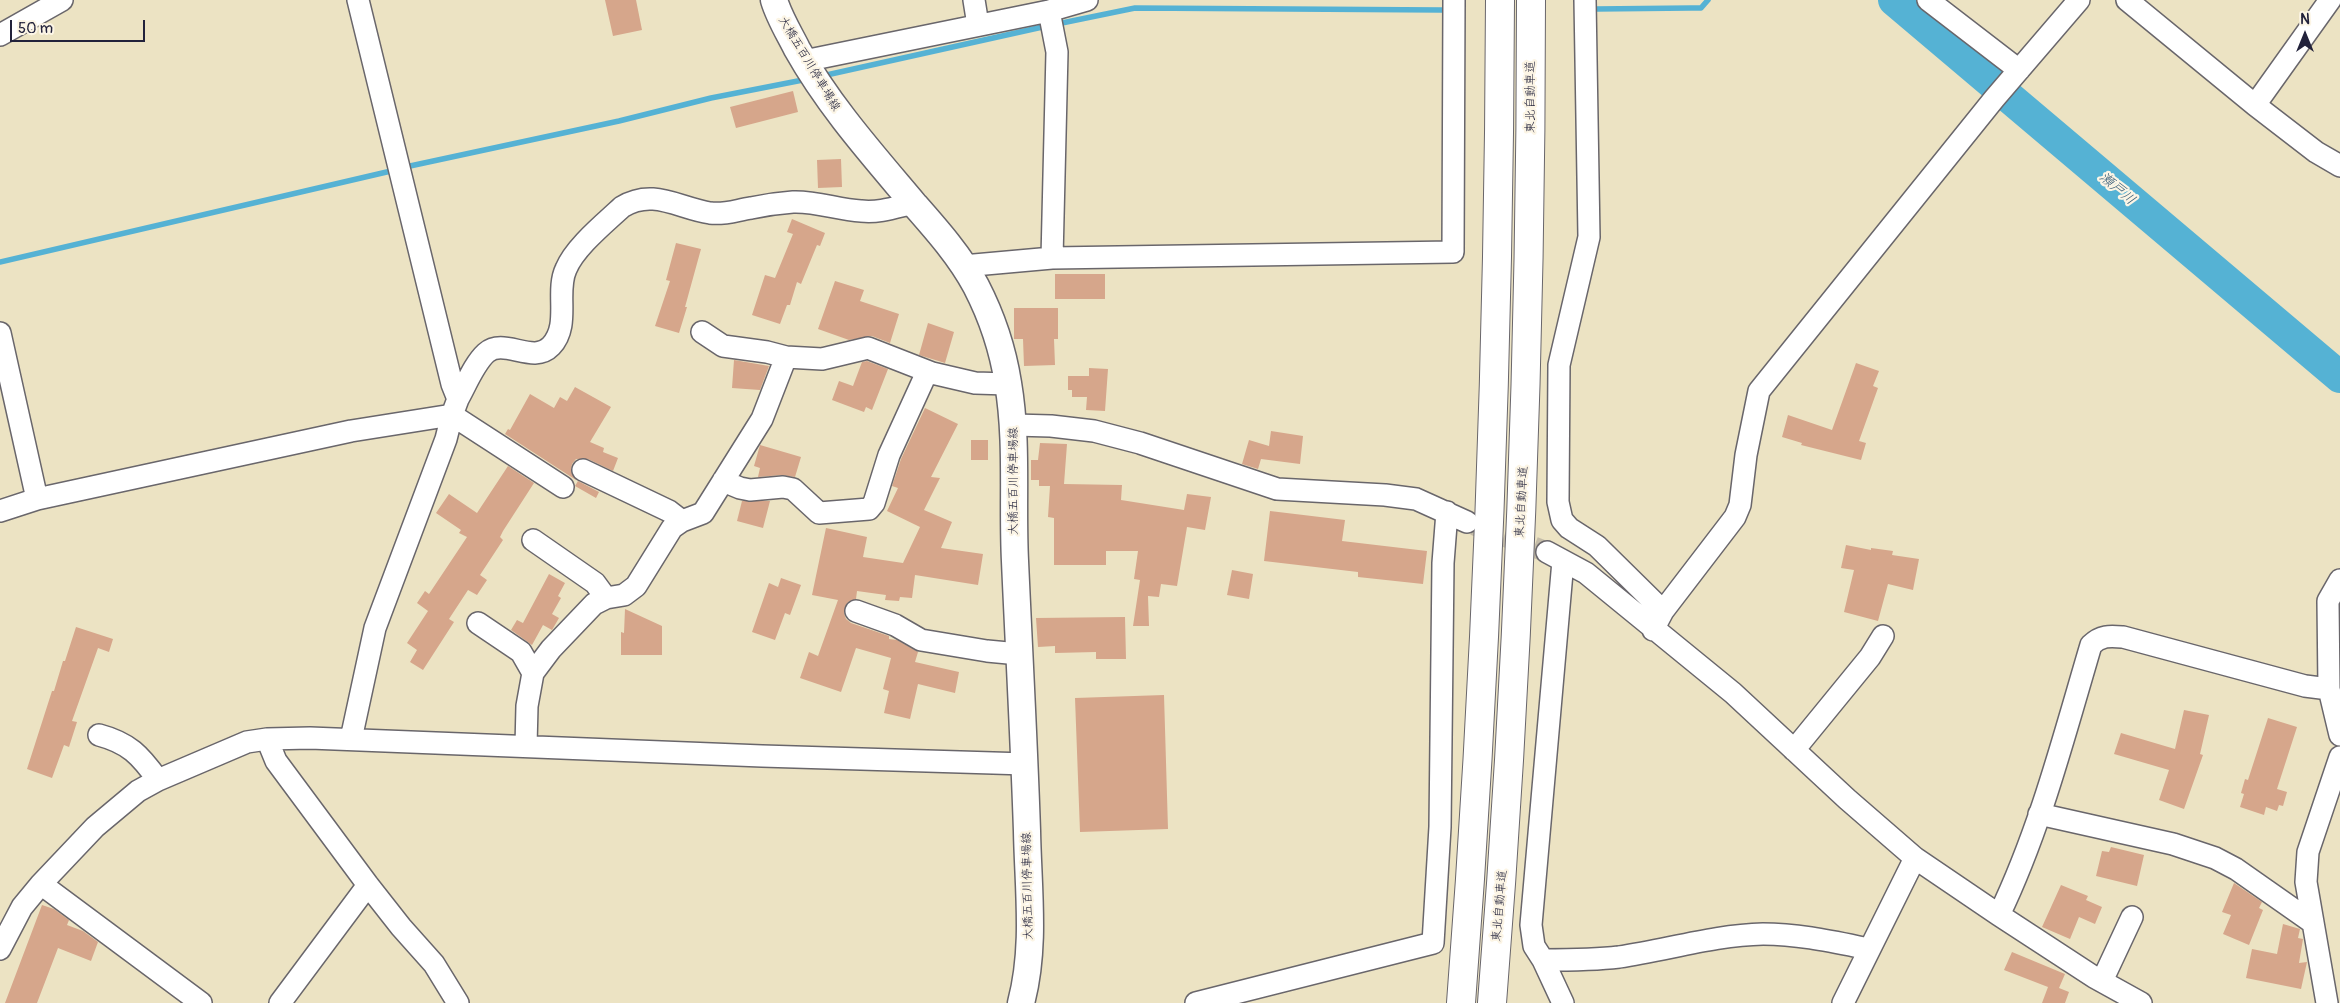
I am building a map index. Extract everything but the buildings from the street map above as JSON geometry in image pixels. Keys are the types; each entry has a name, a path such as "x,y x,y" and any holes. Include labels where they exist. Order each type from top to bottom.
{"highway":[{"path":"1461,1003 1475,820 1487,593 1499,204 1500,0"},
{"name":"東北自動車道","path":"1492,1003 1506,825 1527,382 1531,183 1531,0"}],"main road":[{"name":"大橋五百川停車場線","path":"774,0 778,13 811,72 837,112 914,203 963,266 975,285 987,311 1008,384 1014,426 1014,558 1026,764 1029,959 1021,1003"}],"street":[{"path":"0,35 61,0"},
{"path":"358,0 452,384 455,407 563,487"},
{"path":"974,0 978,25"},
{"path":"811,72 978,25 1051,21 1086,0"},
{"path":"963,266 1052,258 1452,252 1454,0"},
{"path":"1585,0 1589,238 1559,365 1558,502 1562,520 1569,528 1597,546 1663,611"},
{"path":"1928,0 2014,76"},
{"path":"1653,630 1663,611 1735,517 1740,505 1746,455 1759,391 1994,100 2079,0"},
{"path":"2127,0 2255,105 2316,152 2340,166"},
{"path":"2255,105 2330,0"},
{"path":"1051,21 1057,52 1052,258"},
{"path":"351,739 368,649 446,439 455,407 482,358 491,350 501,348 529,353 543,352 552,345 561,324 563,281 568,265 622,207 632,201 654,198 710,213 726,214 750,208 796,202 828,204 859,211 878,212 914,203"},
{"path":"702,332 722,346 767,352 786,357 822,359 868,348 927,372 975,383 1008,384"},
{"path":"0,333 37,499"},
{"path":"526,746 527,706 533,673 551,649 594,604 606,598 624,595 636,586 672,528 682,521 704,514 762,419 786,357"},
{"path":"724,482 750,490 783,487 793,489 819,514 869,509 874,503 889,455 927,372"},
{"path":"0,511 37,499 351,432 455,407"},
{"path":"1014,426 1051,426 1094,431 1140,443 1277,489 1385,495 1416,499 1467,522"},
{"path":"583,470 669,511 682,521"},
{"path":"1196,1003 1433,943 1440,827 1443,563 1447,512"},
{"path":"533,540 595,583 606,598"},
{"path":"1564,1003 1534,946 1531,925 1555,556 1586,573 1732,693 1915,858 1999,916 2102,981 2141,1003"},
{"path":"2340,580 2328,601 2334,666 2328,690 2340,735"},
{"path":"856,611 895,625 921,640 986,652 1019,654"},
{"path":"478,623 521,652 533,673"},
{"path":"1794,750 1870,656 1882,636"},
{"path":"1999,916 2018,876 2091,645 2103,636 2123,637 2305,686 2328,690"},
{"path":"99,735 126,744 143,760 158,780"},
{"path":"268,739 276,761 368,885 401,927 434,964 458,1003"},
{"path":"0,949 22,906 83,838 117,806 158,780 248,742 268,739 351,739 762,756 1026,764"},
{"path":"2327,1003 2306,882 2308,852 2340,757"},
{"path":"2039,814 2172,844 2215,858 2236,869 2313,923"},
{"path":"1842,1003 1915,858"},
{"path":"41,884 200,1003"},
{"path":"280,1003 368,885"},
{"path":"2102,981 2132,917"},
{"path":"1543,960 1590,960 1618,957 1740,936 1764,934 1804,936 1869,949"}],"waterway":[{"path":"1596,9 1701,8 1708,0"},
{"name":"瀬戸川","path":"1894,0 2340,377"},
{"path":"1057,24 1135,8 1442,10"},
{"path":"822,76 1047,26"},
{"path":"410,166 619,121 711,98 808,79"},
{"path":"0,262 391,171"}],"tunnel":[{"path":"1474,525 1547,552"}]}
